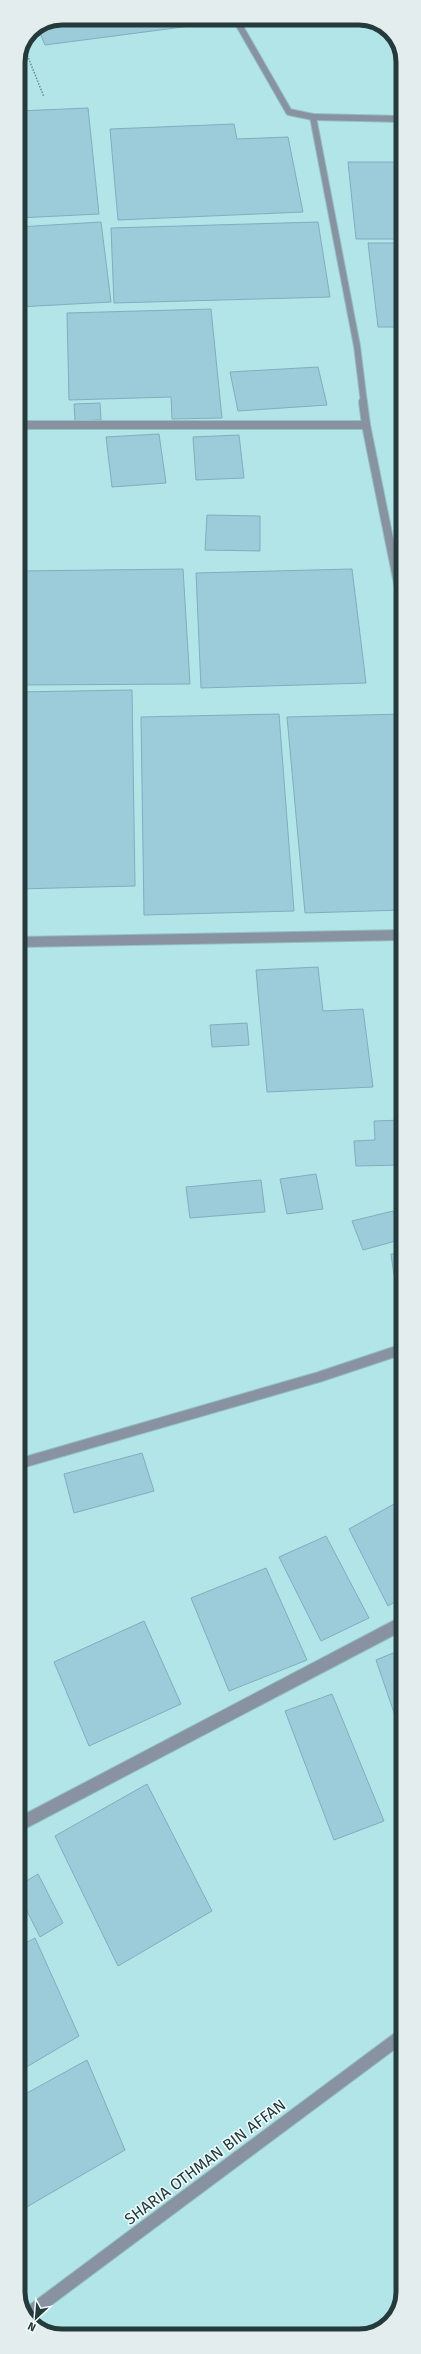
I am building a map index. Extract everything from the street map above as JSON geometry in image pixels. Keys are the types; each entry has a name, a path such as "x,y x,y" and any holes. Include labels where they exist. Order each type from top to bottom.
{"street":[{"path":"239,25 289,112 314,117 396,119"},
{"path":"314,117 358,346 366,425 396,573"},
{"path":"25,425 366,425"},
{"path":"25,942 396,936"},
{"path":"25,1462 319,1377 396,1351"},
{"path":"25,1822 396,1627"},
{"name":"SHARIA OTHMAN BIN AFFAN","path":"31,2312 396,2040"}],"path":[{"path":"26,53 44,97"}],"building":[{"path":"62,25 198,25 45,45 40,32 48,28"},
{"path":"88,108 99,214 25,218 25,111"},
{"path":"234,124 237,139 288,137 303,212 118,220 110,129"},
{"path":"348,162 396,162 396,239 356,239"},
{"path":"101,222 111,302 25,307 25,227"},
{"path":"318,222 330,297 114,303 111,228"},
{"path":"368,243 396,243 396,327 378,327"},
{"path":"211,309 222,418 172,419 171,397 69,400 67,313"},
{"path":"318,367 327,405 238,411 230,372"},
{"path":"100,403 101,420 75,421 74,404"},
{"path":"159,434 166,483 112,487 106,437"},
{"path":"239,435 244,478 196,480 193,437"},
{"path":"207,515 260,516 260,551 205,550"},
{"path":"183,569 190,684 25,685 25,571"},
{"path":"352,569 366,683 201,688 196,573"},
{"path":"132,690 135,886 25,889 25,692"},
{"path":"279,714 294,911 144,915 141,717"},
{"path":"396,714 396,910 305,913 287,717"},
{"path":"318,967 323,1011 363,1009 373,1087 267,1092 256,970"},
{"path":"247,1023 249,1045 212,1047 210,1025"},
{"path":"396,1120 396,1165 356,1166 354,1141 375,1140 374,1121"},
{"path":"316,1174 323,1209 287,1214 280,1179"},
{"path":"261,1180 265,1212 190,1218 186,1187"},
{"path":"393,1211 396,1219 396,1241 363,1250 352,1221"},
{"path":"391,1254 396,1254 396,1275 394,1275"},
{"path":"142,1453 154,1491 74,1513 64,1474"},
{"path":"396,1503 396,1601 388,1606 349,1529"},
{"path":"326,1536 369,1618 321,1641 279,1557"},
{"path":"266,1568 307,1660 229,1691 191,1598"},
{"path":"144,1621 181,1704 89,1746 54,1662"},
{"path":"396,1652 396,1719 376,1660"},
{"path":"332,1694 384,1821 334,1840 285,1711"},
{"path":"147,1784 212,1911 118,1966 55,1836"},
{"path":"38,1874 63,1923 40,1937 25,1907 25,1882"},
{"path":"35,1938 79,2036 25,2068 25,1943"},
{"path":"87,2060 125,2150 25,2208 25,2094"}]}
